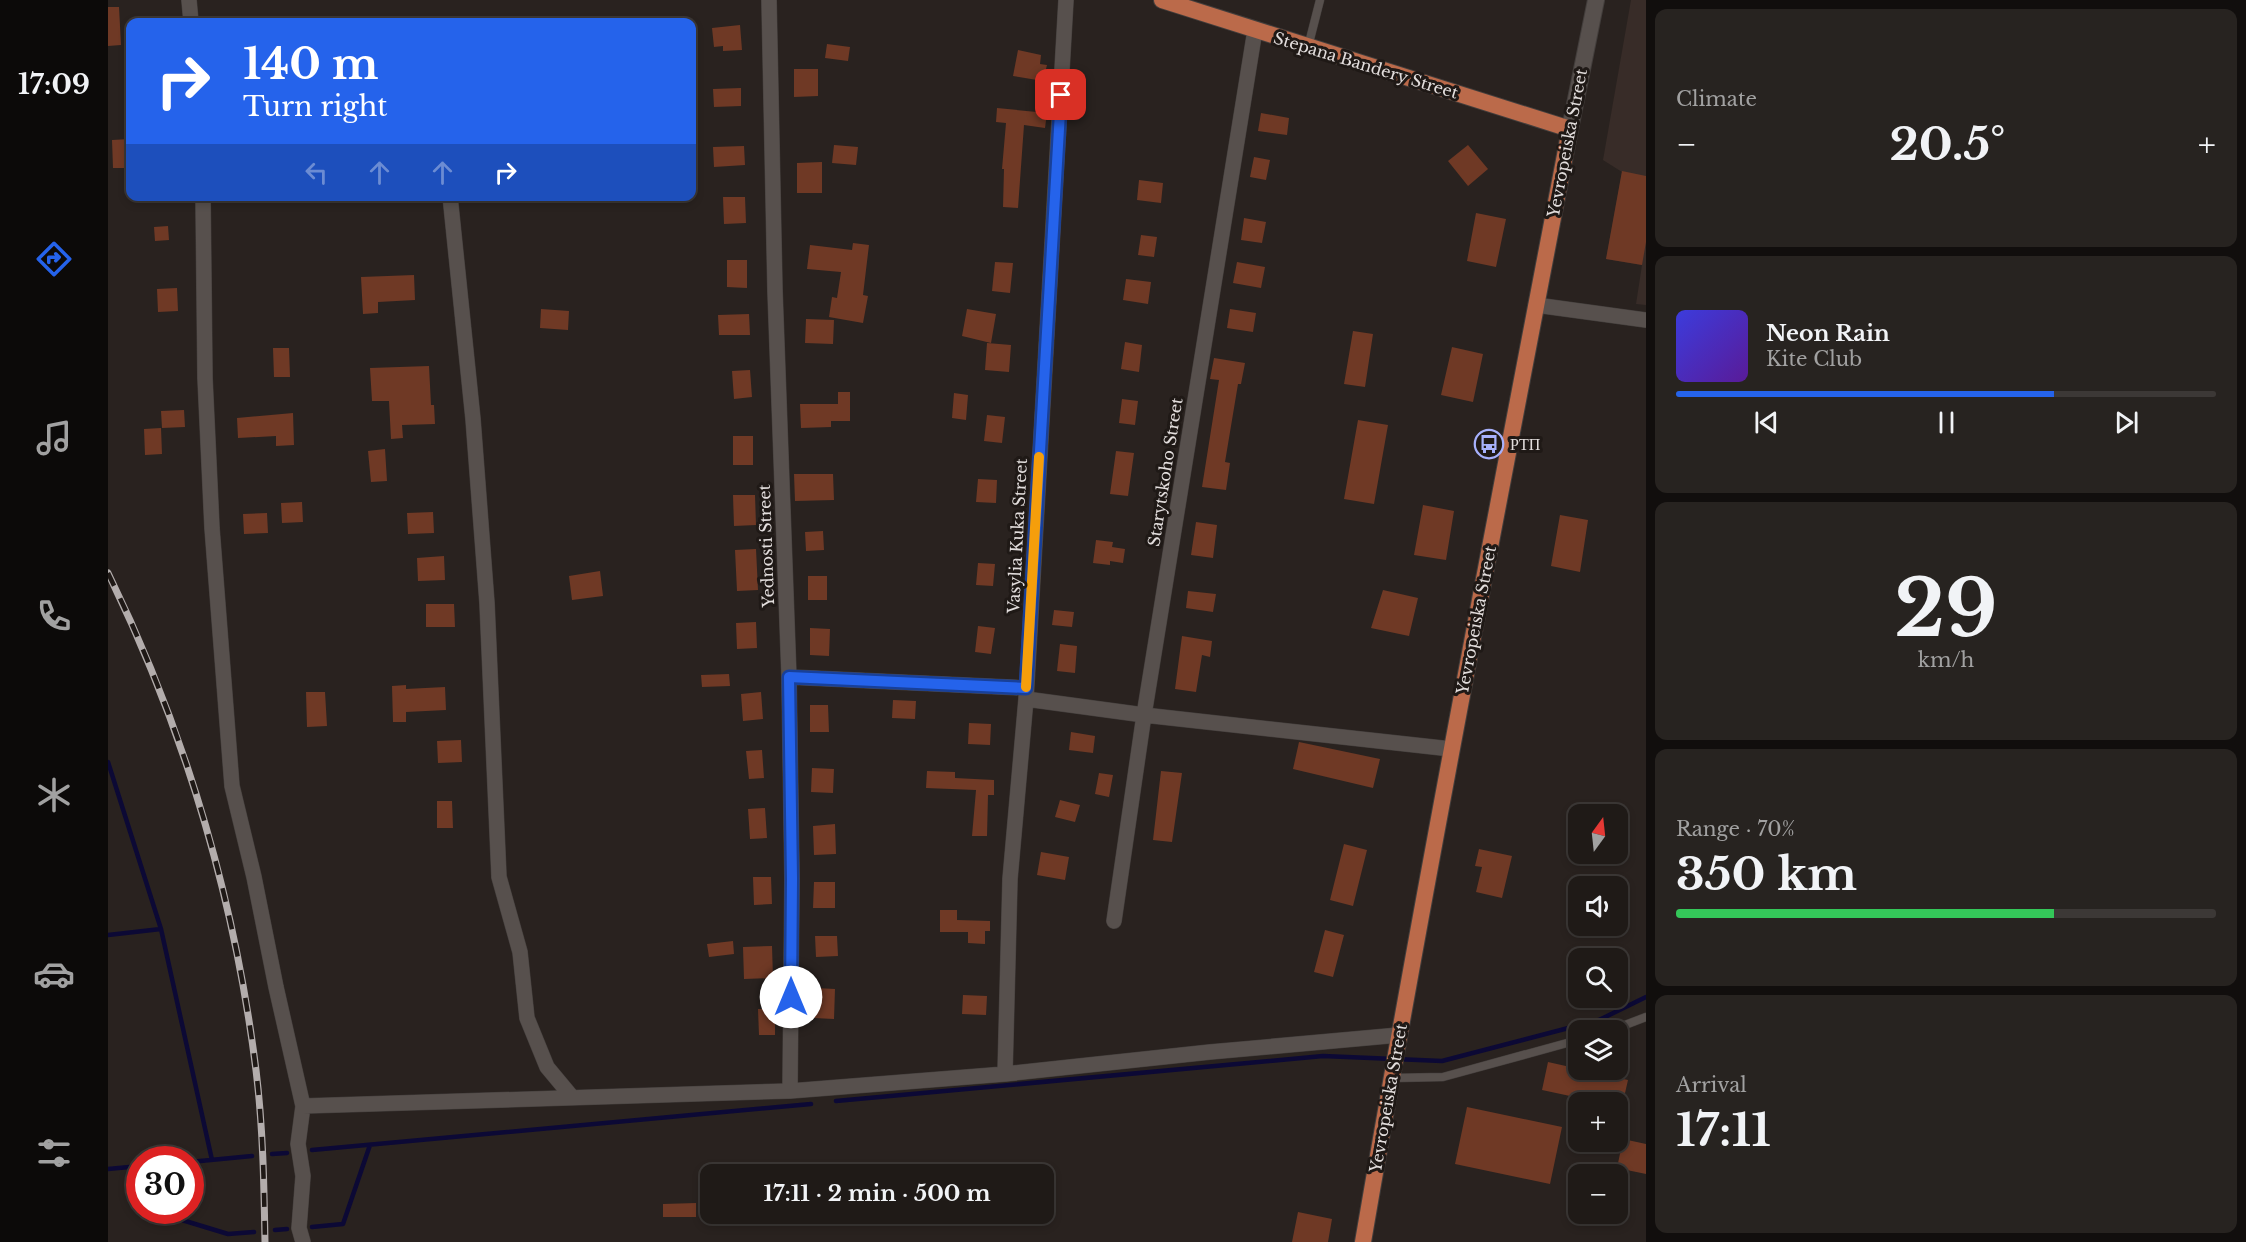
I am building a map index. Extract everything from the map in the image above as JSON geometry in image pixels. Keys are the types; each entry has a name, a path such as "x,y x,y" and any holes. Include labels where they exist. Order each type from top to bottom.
{"main road":[{"name":"Yevropeiska Street","path":"1363,1242 1451,749 1596,0"},
{"name":"Stepana Bandery Street","path":"1175,2 1255,30 1570,129"}],"street":[{"path":"189,0 190,18"},
{"name":"Yednosti Street","path":"769,0 775,291 789,677 792,879 790,1091"},
{"name":"Vasylia Kuka Street","path":"1005,1074 1010,879 1026,694 1066,0"},
{"name":"Starytskoho Street","path":"1114,921 1144,715 1255,30"},
{"path":"203,201 205,378 211,516 232,786 303,1106 298,1144 303,1176 299,1228 303,1242"},
{"path":"450,201 487,603 499,877 520,952 527,1018 547,1067 572,1097"},
{"path":"1536,306 1646,320"},
{"path":"789,677 1026,694 1144,715 1451,749"},
{"path":"303,1106 790,1091 1005,1074 1210,1052 1398,1041"}],"lane":[{"path":"1308,47 1320,0"},
{"path":"1628,1024 1646,1017"},
{"path":"1392,1072 1443,1077 1568,1043"}],"shaded area":[{"path":"1631,0 1646,0 1646,305 1636,304 1642,265 1606,259 1622,172 1603,160"}],"building":[{"path":"108,7 119,7 121,45 108,46"},
{"path":"740,25 742,50 723,51 723,46 714,47 712,28"},
{"path":"827,44 850,47 848,61 825,58"},
{"path":"1018,50 1041,55 1040,64 1047,65 1043,81 1013,76"},
{"path":"794,69 818,69 818,96 794,97"},
{"path":"741,88 741,106 714,107 713,89"},
{"path":"997,108 1047,113 1045,128 1024,125 1018,208 1003,207 1004,169 1002,169 1006,123 996,122"},
{"path":"1261,113 1289,118 1287,135 1258,131"},
{"path":"126,139 126,168 113,168 112,140"},
{"path":"834,145 858,147 856,165 832,163"},
{"path":"1468,145 1488,169 1468,186 1448,161"},
{"path":"744,146 745,165 714,167 713,147"},
{"path":"1254,157 1270,160 1266,180 1250,177"},
{"path":"822,162 822,193 797,193 797,163"},
{"path":"1622,171 1646,176 1646,242 1642,265 1606,259"},
{"path":"1139,180 1163,183 1161,203 1137,200"},
{"path":"723,197 745,197 746,223 724,224"},
{"path":"1476,213 1506,219 1496,267 1467,261"},
{"path":"1244,218 1266,222 1262,243 1241,240"},
{"path":"168,226 169,240 155,241 154,227"},
{"path":"1141,235 1157,237 1154,257 1138,255"},
{"path":"853,243 869,245 863,295 868,296 863,323 829,317 832,297 837,298 841,272 807,269 810,245 852,250"},
{"path":"727,260 747,260 747,288 727,287"},
{"path":"995,262 1013,263 1010,293 992,291"},
{"path":"1237,262 1265,267 1261,288 1233,283"},
{"path":"414,275 415,300 378,302 378,313 363,314 361,277"},
{"path":"1126,279 1151,282 1148,304 1123,300"},
{"path":"177,288 178,311 158,312 157,289"},
{"path":"541,309 569,311 568,330 540,328"},
{"path":"967,309 996,314 991,343 962,336"},
{"path":"1230,309 1256,313 1253,332 1227,328"},
{"path":"749,314 750,335 719,335 718,315"},
{"path":"806,319 834,320 833,344 805,343"},
{"path":"1353,331 1373,334 1365,387 1344,384"},
{"path":"1125,342 1142,345 1139,372 1121,369"},
{"path":"987,343 1011,345 1009,372 985,370"},
{"path":"1452,347 1483,354 1473,402 1441,395"},
{"path":"273,348 289,348 290,377 274,377"},
{"path":"1214,358 1245,363 1241,384 1238,384 1225,462 1230,463 1226,490 1202,487 1219,380 1210,379"},
{"path":"429,366 431,405 434,405 435,424 402,425 403,438 391,439 389,401 372,401 370,368"},
{"path":"750,370 752,397 734,399 732,371"},
{"path":"838,392 850,392 850,421 831,421 831,427 801,428 800,404 838,404"},
{"path":"954,393 968,395 966,420 952,418"},
{"path":"1122,399 1138,401 1135,425 1119,423"},
{"path":"184,410 185,427 162,428 161,411"},
{"path":"293,413 294,445 276,446 276,436 238,438 237,418"},
{"path":"987,415 1005,417 1002,443 984,441"},
{"path":"1358,420 1388,425 1374,504 1344,499"},
{"path":"161,428 162,454 145,455 144,429"},
{"path":"733,436 753,436 753,465 733,465"},
{"path":"385,449 387,481 371,482 368,451"},
{"path":"1116,451 1134,453 1128,496 1110,494"},
{"path":"794,474 833,474 834,500 795,501"},
{"path":"978,479 997,480 996,503 976,502"},
{"path":"733,495 755,495 756,525 734,526"},
{"path":"302,502 303,522 282,523 281,503"},
{"path":"1423,505 1454,511 1446,560 1414,555"},
{"path":"433,512 434,533 408,534 407,513"},
{"path":"267,513 268,533 244,534 243,514"},
{"path":"1560,515 1588,520 1580,572 1551,566"},
{"path":"1196,522 1217,525 1213,558 1191,555"},
{"path":"823,531 824,550 806,551 805,532"},
{"path":"1096,540 1113,542 1112,547 1125,549 1123,563 1110,561 1110,565 1093,563"},
{"path":"756,549 758,590 737,591 735,550"},
{"path":"444,556 445,580 418,581 417,558"},
{"path":"978,563 995,564 993,586 976,585"},
{"path":"600,571 603,596 572,600 569,576"},
{"path":"808,576 827,576 827,600 808,600"},
{"path":"1383,590 1418,598 1409,636 1371,628"},
{"path":"1188,591 1216,594 1213,612 1186,608"},
{"path":"426,604 454,604 455,627 426,627"},
{"path":"1054,610 1074,612 1072,627 1052,625"},
{"path":"756,622 757,648 737,649 736,623"},
{"path":"978,626 995,628 991,654 975,652"},
{"path":"810,628 830,629 829,656 810,655"},
{"path":"1182,636 1212,641 1210,657 1202,655 1196,692 1175,689"},
{"path":"1060,644 1077,646 1075,673 1057,671"},
{"path":"729,674 730,686 702,687 701,675"},
{"path":"406,685 406,689 445,687 446,710 406,712 406,722 393,722 392,686"},
{"path":"306,692 325,692 327,726 307,727"},
{"path":"761,692 763,719 743,721 741,694"},
{"path":"893,700 916,701 915,719 892,718"},
{"path":"810,705 828,705 829,732 810,732"},
{"path":"969,723 991,724 990,745 968,744"},
{"path":"1071,732 1095,736 1093,753 1069,750"},
{"path":"461,740 462,762 438,763 437,741"},
{"path":"1299,742 1380,759 1373,788 1293,769"},
{"path":"762,750 764,778 749,779 746,751"},
{"path":"812,768 834,769 833,793 811,792"},
{"path":"927,771 955,772 955,778 994,780 994,795 988,795 987,836 972,836 976,790 926,788"},
{"path":"1161,771 1182,773 1172,842 1153,840"},
{"path":"1099,773 1113,775 1109,797 1095,794"},
{"path":"1060,800 1080,805 1075,822 1055,817"},
{"path":"437,801 452,801 453,828 437,828"},
{"path":"765,808 767,838 750,839 748,809"},
{"path":"835,824 836,854 814,855 813,826"},
{"path":"1344,844 1367,850 1353,906 1330,900"},
{"path":"1479,849 1512,856 1502,898 1476,892 1482,867 1475,866"},
{"path":"1041,852 1069,857 1065,880 1037,875"},
{"path":"753,877 771,877 772,904 754,905"},
{"path":"814,882 835,882 835,908 813,908"},
{"path":"940,910 957,910 957,920 990,921 990,931 985,931 985,944 968,943 968,932 940,932"},
{"path":"1325,930 1344,935 1333,977 1314,972"},
{"path":"815,936 837,936 838,956 816,957"},
{"path":"733,941 734,954 709,957 707,944"},
{"path":"772,946 773,978 744,979 743,947"},
{"path":"816,988 835,989 834,1019 814,1018"},
{"path":"963,995 987,996 986,1015 962,1014"},
{"path":"758,1009 775,1009 775,1035 759,1035"},
{"path":"1548,1062 1568,1066 1568,1080 1628,1080 1625,1092 1568,1092 1568,1096 1542,1090"},
{"path":"1467,1107 1562,1127 1550,1184 1455,1164"},
{"path":"1628,1140 1646,1144 1646,1174 1628,1170 1628,1164 1618,1164 1620,1152 1628,1152"},
{"path":"696,1203 696,1217 663,1217 663,1204"},
{"path":"1298,1212 1332,1219 1328,1242 1292,1242"}],"waterway":[{"path":"108,762 161,929 212,1160"},
{"path":"108,935 161,929"},
{"path":"836,1101 1323,1056 1442,1061 1599,1020 1646,997"},
{"path":"312,1150 811,1104"},
{"path":"312,1227 343,1224 370,1145"},
{"path":"272,1154 287,1153"},
{"path":"204,1161 252,1156"},
{"path":"108,1169 126,1167"},
{"path":"195,1224 228,1234 254,1232"},
{"path":"275,1230 287,1229"}],"railway":[{"path":"108,573 161,693 203,815 220,878 234,941 256,1070 262,1134 265,1242"}],"slow traffic":[{"path":"1026,687 1039,457"}],"place":[{"name":"РТП","path":"1489,444"}],"route":[{"path":"791,997 789,677 1026,688 1061,95"}]}
